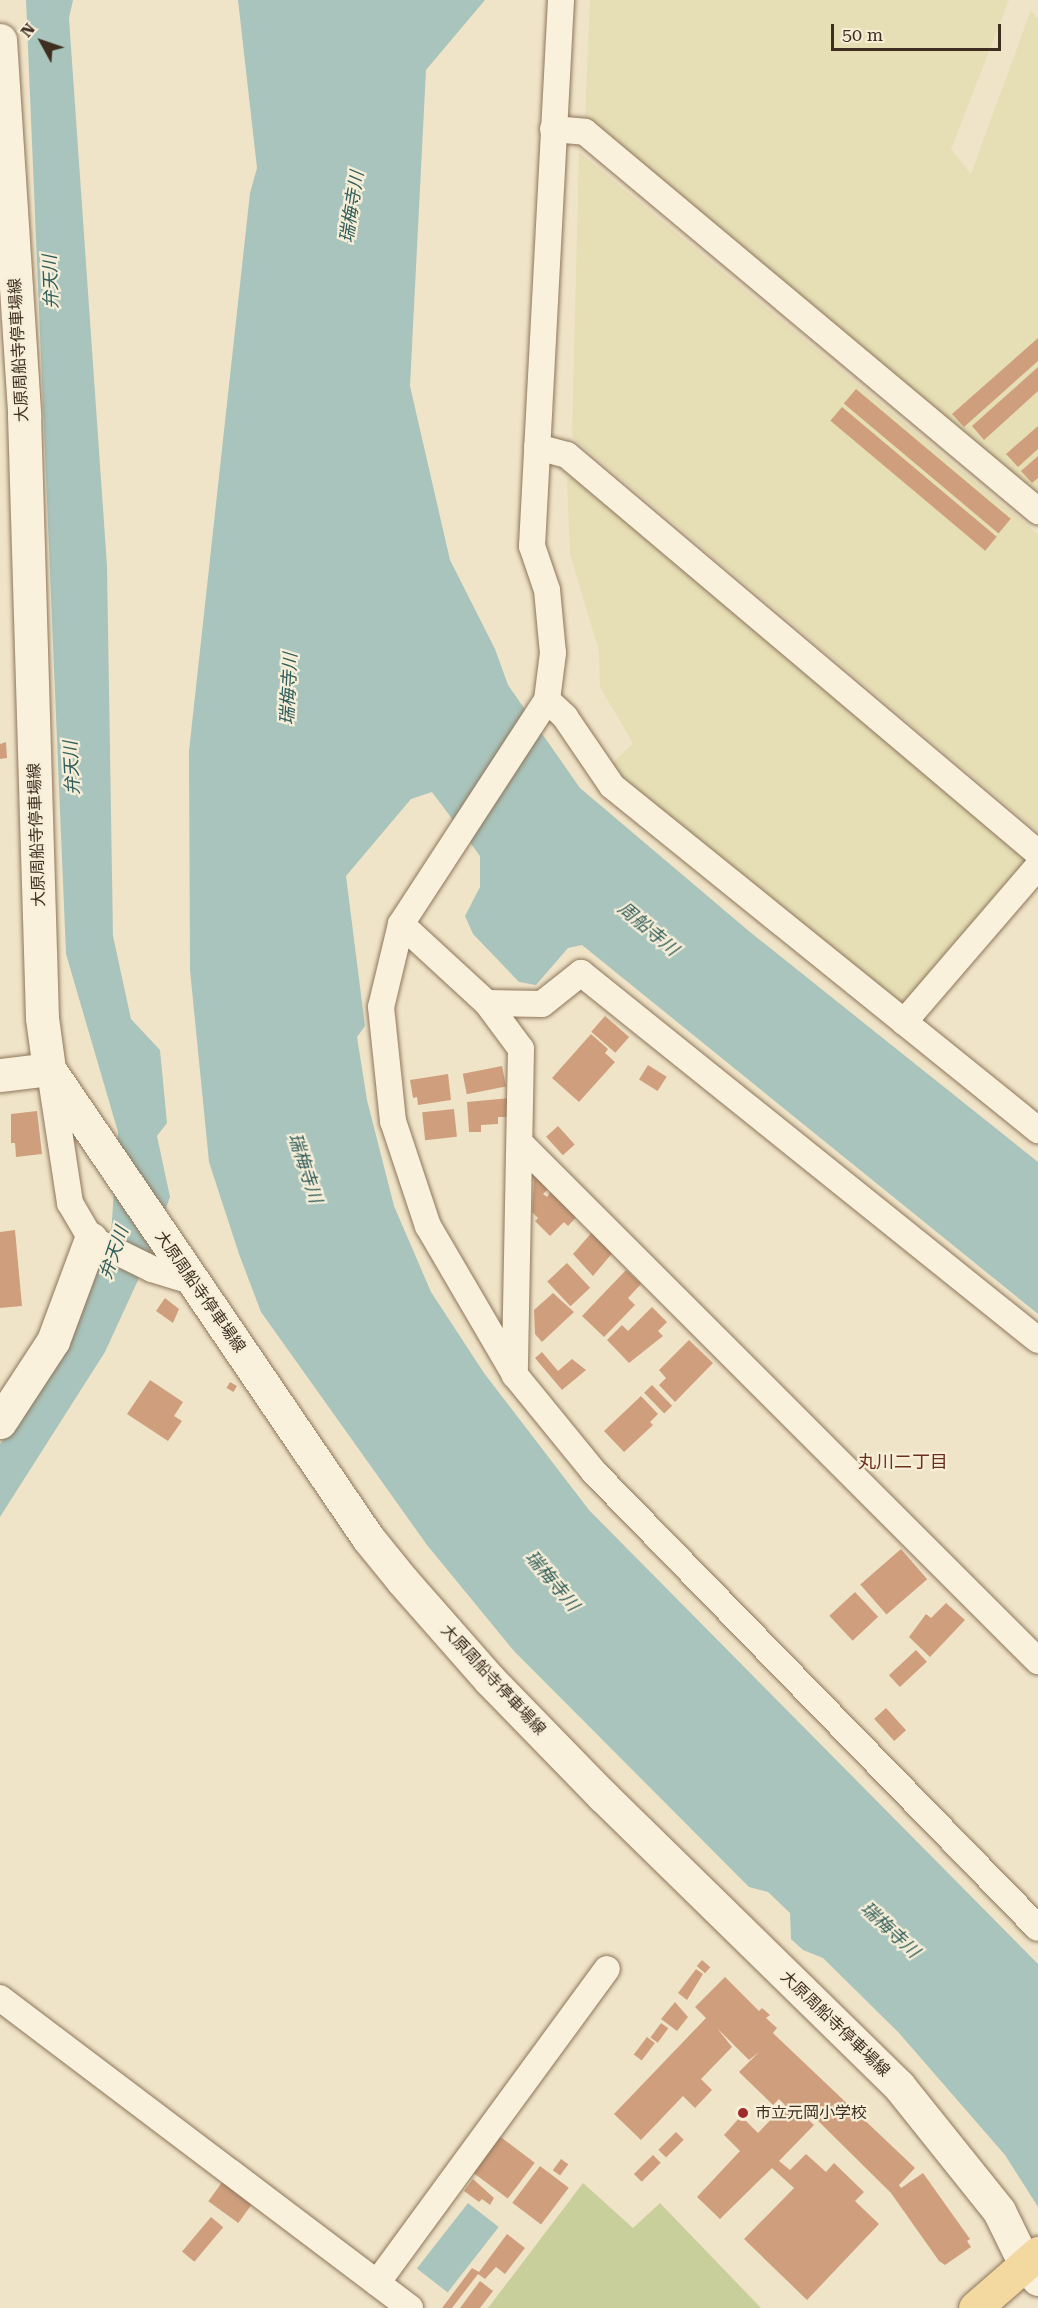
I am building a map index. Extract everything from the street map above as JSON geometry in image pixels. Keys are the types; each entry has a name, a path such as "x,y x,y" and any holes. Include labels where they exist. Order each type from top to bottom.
{"main road":[{"name":"大原周船寺停車場線","path":"0,40 24,415 42,1018 49,1069 191,1281 369,1538 402,1580 490,1680 587,1780 899,2086 999,2211 1034,2265"},
{"path":"0,1075 49,1069"},
{"path":"0,1422 52,1341 91,1239"},
{"path":"975,2308 1034,2265"}],"street":[{"path":"561,0 531,546 547,590 553,653 547,700 401,924 381,1007 393,1121 428,1226 515,1375 594,1472 1038,1928"},
{"path":"553,129 585,132 1038,511"},
{"path":"537,447 567,455 1038,853"},
{"path":"547,700 565,717 612,786 1038,1130"},
{"path":"903,1022 1038,866"},
{"path":"401,924 487,1003 521,1049 515,1375"},
{"path":"487,1003 542,1004 581,973 1038,1340"},
{"path":"49,1069 70,1203 91,1239 152,1269 191,1281"},
{"path":"520,1143 1038,1660"},
{"path":"377,2283 607,1969"},
{"path":"0,1998 410,2308"}],"shaded area":[{"path":"590,0 1009,0 951,149 971,174 1031,10 1038,18 1038,494 585,120"},
{"path":"579,152 1038,534 1038,832 572,437"},
{"path":"572,476 1028,858 903,1004 897,1003 620,779 612,764 633,743 600,687 599,651 570,554 567,479"}],"green space":[{"path":"583,2183 633,2228 660,2203 761,2308 488,2308"}],"water":[{"name":"弁天川","path":"26,0 73,0 69,18 107,566 113,936 131,1019 160,1050 167,1123 157,1136 170,1197 150,1254 105,1352 0,1517 0,1444 68,1339 111,1234 118,1132 66,954"},
{"path":"238,0 485,0 426,70 410,386 450,560 495,649 508,685 580,788 750,932 1038,1162 1038,1314 582,945 568,948 536,985 519,982 473,934 465,916 480,887 480,856 432,792 411,799 346,876 365,1026 357,1037 367,1100 394,1206 431,1292 484,1373 589,1510 1038,1964 1038,2207 1005,2155 899,2033 823,1958 803,1950 791,1939 790,1913 768,1892 749,1887 514,1651 427,1545 261,1312 239,1254 209,1162 190,970 189,751 250,193 257,168"},
{"path":"468,2203 499,2227 448,2292 417,2268"}],"building":[{"path":"1038,338 1038,361 964,427 952,414"},
{"path":"1038,367 1038,391 984,440 972,426"},
{"path":"856,389 1011,519 999,533 844,404"},
{"path":"842,407 997,537 985,551 830,421"},
{"path":"1038,426 1038,449 1018,467 1006,454"},
{"path":"1038,456 1038,478 1032,483 1021,471"},
{"path":"6,742 7,758 0,759 0,744"},
{"path":"605,1016 629,1037 615,1053 591,1032"},
{"path":"591,1034 608,1049 605,1053 615,1062 579,1102 552,1078"},
{"path":"648,1065 667,1077 658,1091 639,1079"},
{"path":"502,1066 506,1087 467,1094 463,1074"},
{"path":"448,1074 451,1100 418,1105 417,1097 413,1098 410,1080"},
{"path":"511,1098 510,1117 498,1117 498,1124 481,1125 481,1132 469,1132 467,1102"},
{"path":"454,1109 457,1137 425,1140 422,1112"},
{"path":"37,1111 42,1154 16,1157 15,1143 11,1143 11,1114"},
{"path":"558,1126 575,1145 563,1155 546,1137"},
{"path":"535,1168 551,1186 543,1194 547,1197 552,1190 579,1214 568,1226 564,1222 550,1236 535,1221 538,1218 532,1212"},
{"path":"15,1230 22,1306 0,1308 0,1232"},
{"path":"594,1230 614,1251 593,1276 573,1254"},
{"path":"567,1263 590,1288 570,1306 547,1281"},
{"path":"626,1270 641,1284 628,1298 635,1305 604,1337 582,1316"},
{"path":"553,1293 574,1312 542,1342 535,1334 534,1310"},
{"path":"165,1298 179,1309 173,1323 156,1311"},
{"path":"652,1307 667,1322 658,1331 663,1336 629,1363 607,1340 622,1325 628,1331"},
{"path":"689,1340 713,1363 675,1402 659,1385 666,1378 659,1370"},
{"path":"542,1352 558,1371 572,1359 586,1370 562,1390 535,1358"},
{"path":"150,1380 183,1402 174,1416 182,1421 168,1441 127,1414"},
{"path":"230,1382 237,1386 233,1392 226,1388"},
{"path":"652,1385 672,1406 664,1414 644,1393"},
{"path":"641,1396 658,1414 650,1422 653,1425 624,1452 604,1431"},
{"path":"901,1549 927,1579 886,1615 860,1584"},
{"path":"855,1592 878,1617 853,1641 829,1616"},
{"path":"946,1603 965,1620 930,1657 909,1637 926,1614 931,1618"},
{"path":"916,1650 927,1662 900,1687 889,1675"},
{"path":"886,1708 906,1730 894,1741 874,1719"},
{"path":"702,1960 710,1967 705,1973 697,1966"},
{"path":"696,1969 703,1974 687,2000 678,1993"},
{"path":"725,1977 759,2011 762,2008 770,2015 766,2018 777,2028 773,2033 915,2168 899,2185 901,2188 923,2173 970,2239 967,2241 971,2247 945,2265 939,2261 891,2193 801,2104 797,2109 814,2125 779,2161 790,2170 806,2154 826,2172 834,2163 864,2192 855,2201 879,2224 807,2300 744,2239 794,2188 772,2168 720,2219 697,2197 740,2151 724,2135 741,2116 758,2133 785,2105 779,2099 773,2105 739,2072 759,2052 749,2060 717,2028 732,2047 701,2079 712,2090 695,2108 683,2096 641,2140 614,2114 706,2018 695,2007"},
{"path":"675,2002 688,2017 677,2031 661,2019"},
{"path":"661,2023 668,2028 658,2043 650,2038"},
{"path":"647,2037 655,2043 642,2061 634,2055"},
{"path":"676,2132 684,2140 666,2157 658,2150"},
{"path":"498,2135 535,2163 508,2199 471,2171"},
{"path":"653,2155 661,2163 642,2182 634,2174"},
{"path":"561,2159 568,2164 560,2176 553,2170"},
{"path":"540,2166 569,2188 541,2224 512,2203"},
{"path":"473,2179 494,2198 490,2205 482,2199 479,2202 464,2191"},
{"path":"223,2181 253,2203 238,2223 208,2201"},
{"path":"211,2217 223,2227 194,2262 182,2251"},
{"path":"507,2234 525,2248 505,2274 496,2267 485,2279 478,2274 452,2308 442,2308 472,2268 479,2272"},
{"path":"480,2281 493,2291 480,2308 460,2308"}],"place":[{"name":"市立元岡小学校","path":"743,2113"}],"district":[{"name":"丸川二丁目","path":"903,1462"}],"water label":[{"name":"瑞梅寺川","path":"352,207"},
{"name":"瑞梅寺川","path":"289,689"},
{"name":"周船寺川","path":"648,929"},
{"name":"瑞梅寺川","path":"305,1168"},
{"name":"瑞梅寺川","path":"552,1581"},
{"name":"瑞梅寺川","path":"890,1930"}]}
